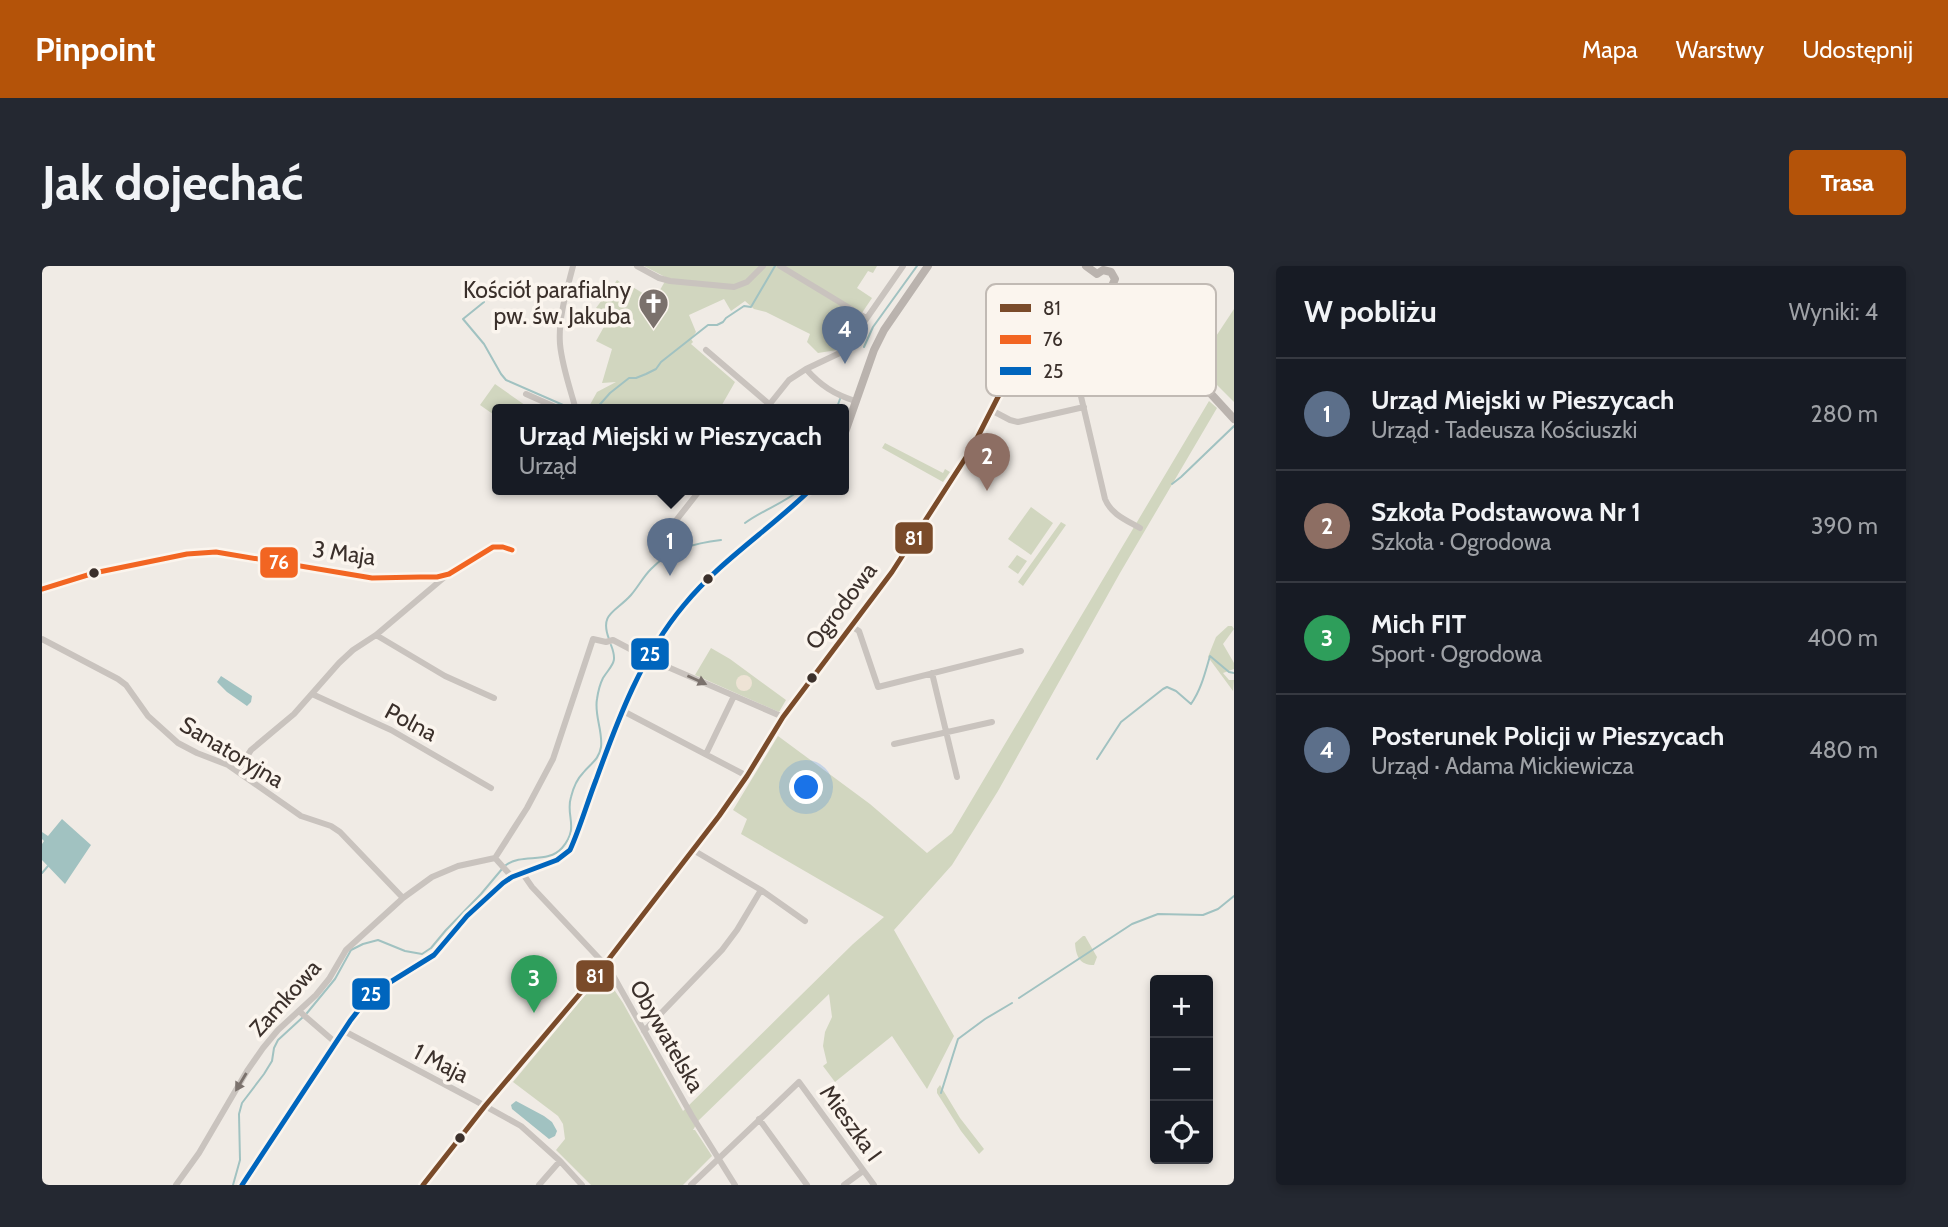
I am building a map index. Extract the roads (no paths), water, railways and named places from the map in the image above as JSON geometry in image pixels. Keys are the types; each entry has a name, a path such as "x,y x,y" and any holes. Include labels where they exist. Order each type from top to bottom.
{"street":[{"path":"573,266 562,313 560,343 574,404"},
{"path":"637,266 670,281 734,287 747,282 763,266"},
{"path":"780,266 866,318"},
{"path":"769,404 789,380 844,351 903,266"},
{"path":"849,410 884,330 928,266"},
{"path":"1086,266 1097,274 1113,269"},
{"path":"706,351 764,404"},
{"path":"806,369 838,396 851,400"},
{"path":"526,394 548,404"},
{"name":"Ogrodowa","path":"423,1185 604,964 747,776 782,717 892,572 972,448 998,396"},
{"path":"1081,396 1108,507 1140,528"},
{"path":"1213,396 1234,419"},
{"path":"991,410 1018,422 1084,407"},
{"path":"652,551 696,495"},
{"path":"242,1185 357,1010 371,994 433,955 487,896 512,877 557,860 570,850 623,711 648,658 683,605 729,559 804,495"},
{"name":"3 Maja","path":"42,589 94,573 187,554 216,552 372,578 437,577 449,574 493,547 512,550"},
{"path":"238,771 251,750 286,722 353,650 376,635 449,574"},
{"path":"851,626 859,631 877,687 1021,651"},
{"path":"376,635 445,676 494,698"},
{"name":"Sanatoryjna","path":"42,639 126,685 148,716 178,743 238,771 301,816 331,826 340,832 403,898"},
{"path":"512,877 495,858 553,760 593,639 610,641 782,717"},
{"path":"932,673 957,777"},
{"name":"Polna","path":"312,694 391,730 491,788"},
{"path":"706,754 734,696"},
{"path":"623,711 747,776"},
{"path":"894,744 992,722"},
{"path":"692,850 761,890 805,921"},
{"name":"Zamkowa","path":"176,1185 199,1153 263,1048 278,1030 303,1014 346,950 403,898 444,871 495,858"},
{"name":"Obywatelska","path":"523,874 610,970 696,1123 735,1185"},
{"path":"644,1031 722,950 761,890"},
{"path":"303,1014 336,1043"},
{"name":"1 Maja","path":"344,1031 520,1126 560,1161 582,1185"},
{"name":"Mieszka I","path":"759,1119 799,1082 874,1185"},
{"path":"691,1185 759,1119 807,1185"},
{"path":"539,1185 560,1161"},
{"path":"844,1185 863,1171"}],"water":[{"path":"221,676 252,696 247,706 217,682"},
{"path":"62,819 91,845 65,884 42,860 42,832 48,836"},
{"path":"516,1101 552,1122 557,1131 555,1136 549,1139 512,1109 511,1105"}],"waterway":[{"path":"600,404 629,378 636,378 656,369 661,362 708,325 723,322 744,306 751,307 775,266"},
{"path":"864,347 873,327 917,266"},
{"path":"484,302 463,319 484,344 501,374 506,380 561,404"},
{"path":"838,404 840,399"},
{"path":"1172,484 1234,426"},
{"path":"745,523 792,495"},
{"path":"609,639 606,630 608,618 658,562 684,548 721,540"},
{"path":"506,865 512,861 550,856 567,841 571,828 570,804 573,791 581,775 596,759 601,747 596,705 601,683 614,660 611,645"},
{"path":"1097,759 1121,722 1163,689 1167,687 1176,691 1191,704 1200,687 1210,656 1234,673"},
{"path":"42,873 48,866"},
{"path":"307,1013 335,979 351,950 378,940 405,951 422,954 431,948 502,869"},
{"path":"1019,998 1132,924 1158,914 1203,915 1218,909 1234,896"},
{"path":"941,1093 958,1039 1012,1003"},
{"path":"233,1185 240,1160 239,1114 242,1103 272,1061 278,1040 303,1017"}],"place":[{"name":"Kościół parafialny pw. św. Jakuba","path":"654,330"},
{"name":"Posterunek Policji w Pieszycach","path":"845,364"},
{"name":"Szkoła Podstawowa Nr 1","path":"987,491"},
{"name":"Urząd Miejski w Pieszycach","path":"670,576"},
{"name":"Mich FIT","path":"534,1013"}]}
